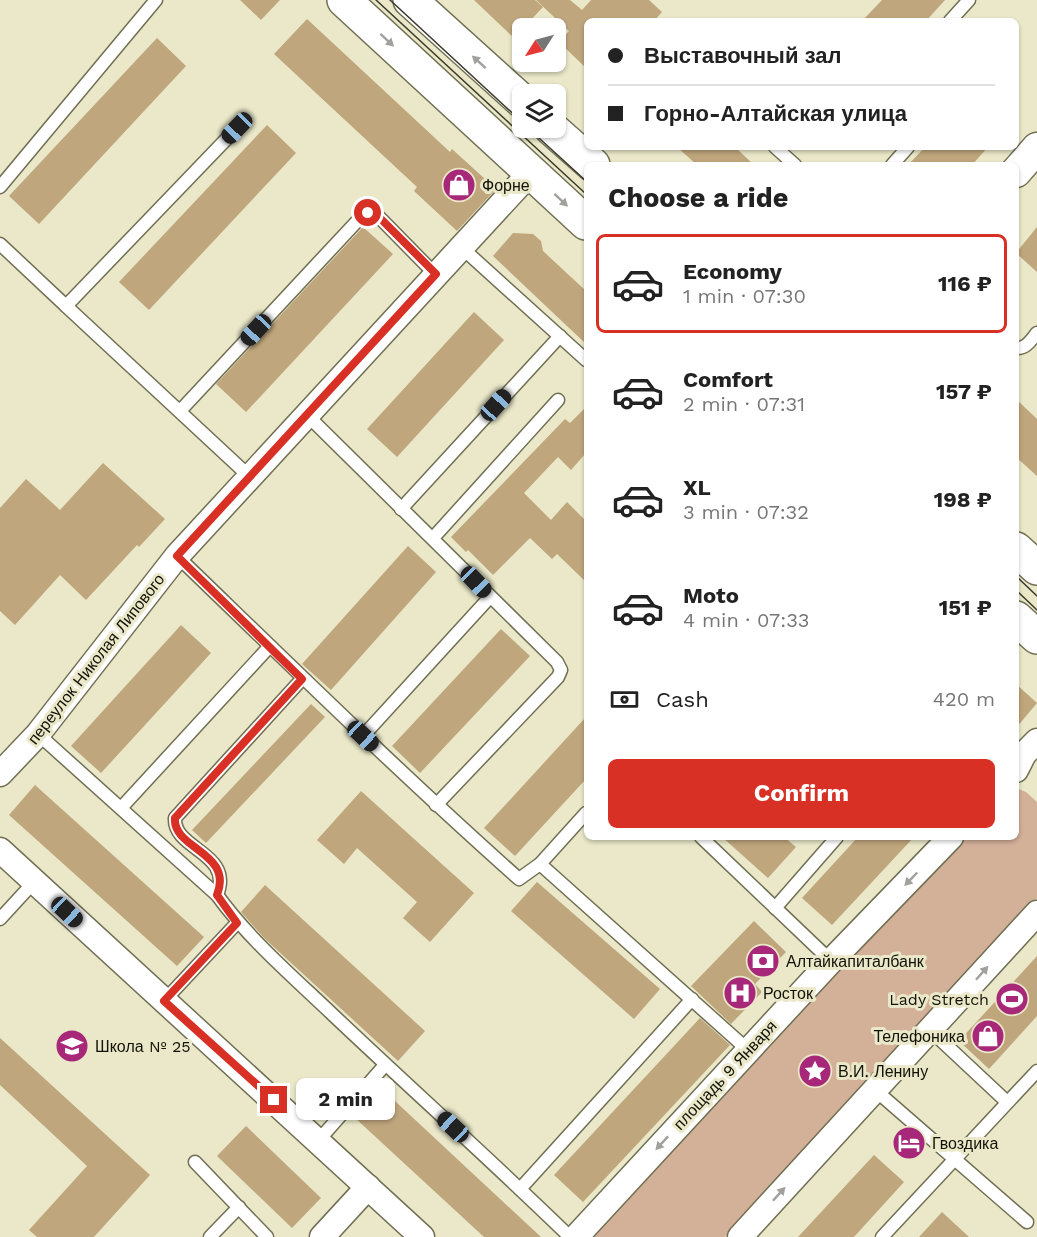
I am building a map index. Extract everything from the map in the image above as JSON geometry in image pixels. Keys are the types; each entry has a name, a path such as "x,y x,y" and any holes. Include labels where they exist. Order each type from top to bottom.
{"main road":[{"path":"344,0 584,221"},
{"path":"410,0 512,92"},
{"path":"531,172 551,138"},
{"path":"563,138 590,162"},
{"path":"1019,552 1037,568"},
{"path":"1019,621 1037,638"}],"street":[{"path":"1019,169 1037,148"},
{"name":"переулок Николая Липового","path":"0,774 38,734 177,556 531,172"},
{"name":"площадь 9 Января","path":"576,1237 831,961 948,840"},
{"path":"0,850 422,1237"},
{"path":"740,1237 1037,913"},
{"path":"322,1237 368,1187"}],"lane":[{"path":"0,187 156,0"},
{"path":"953,18 969,0"},
{"path":"66,306 237,128"},
{"path":"779,150 792,162"},
{"path":"895,162 905,150"},
{"path":"180,411 361,217 368,213 379,217 436,274"},
{"path":"0,244 250,477"},
{"path":"461,247 584,358"},
{"path":"1019,349 1037,333"},
{"path":"401,509 560,336"},
{"path":"433,538 558,400"},
{"path":"307,415 557,662 561,670 558,677 436,805"},
{"path":"177,556 302,679 436,805 519,879 540,864 584,815"},
{"path":"363,736 490,597"},
{"path":"121,808 270,646"},
{"path":"217,895 221,885 218,868 212,860 179,832 175,818 302,679"},
{"path":"38,734 217,895 237,923 570,1237"},
{"path":"704,840 831,961"},
{"path":"775,908 834,840"},
{"path":"540,864 748,1050"},
{"path":"0,919 34,882"},
{"path":"164,1001 237,923"},
{"path":"520,1189 692,999"},
{"path":"930,1030 1007,1102"},
{"path":"318,1141 385,1065"},
{"path":"882,1237 1037,1071"},
{"path":"874,1089 1027,1222"},
{"path":"195,1161 267,1237"},
{"path":"210,1237 239,1207"}],"shaded area":[{"path":"1019,789 1037,802 1037,898 725,1237 594,1237 956,840 1019,840"}],"building":[{"path":"240,0 280,0 261,20"},
{"path":"474,0 535,0 543,7 533,18 512,18 512,36"},
{"path":"536,0 570,0 582,10 591,0 649,0 662,12 657,18 584,18 584,66 566,49 566,34 569,31 566,28 566,18 555,18"},
{"path":"882,0 945,0 929,18 865,18"},
{"path":"307,19 450,152 452,149 496,189 457,231 414,191 417,187 274,54"},
{"path":"157,38 186,66 39,224 9,196"},
{"path":"267,125 296,153 149,310 119,282"},
{"path":"680,150 738,150 751,162 694,162"},
{"path":"922,150 985,150 975,162 911,162"},
{"path":"363,227 393,254 246,412 216,384"},
{"path":"1037,227 1037,272 1019,256 1019,249"},
{"path":"513,233 533,234 541,241 543,251 584,289 584,342 493,256"},
{"path":"474,312 504,340 397,457 367,429"},
{"path":"1019,402 1037,419 1037,476 1019,460"},
{"path":"584,409 584,455 571,470 558,457 524,493 551,520 567,502 584,519 584,580 557,554 552,559 530,538 493,575 451,537 565,419 570,423"},
{"path":"103,463 165,519 139,547 137,545 86,600 60,575 15,625 0,611 0,508 26,479 60,510"},
{"path":"408,546 436,572 331,690 302,664"},
{"path":"181,625 211,653 101,773 71,746"},
{"path":"501,629 530,656 420,773 392,746"},
{"path":"1019,687 1037,703 1019,724"},
{"path":"311,704 325,717 206,843 192,830"},
{"path":"584,719 584,781 515,856 484,828"},
{"path":"35,785 204,937 177,966 9,815"},
{"path":"361,791 474,893 430,942 403,918 417,902 357,848 344,864 317,840"},
{"path":"725,840 788,840 796,847 768,878"},
{"path":"855,840 911,840 832,925 802,898"},
{"path":"537,882 660,989 634,1019 511,911"},
{"path":"265,885 425,1031 398,1061 265,939 241,912"},
{"path":"754,921 786,952 755,984 762,992 731,1024 691,986"},
{"path":"1037,956 1037,1016 989,1069 959,1041"},
{"path":"700,1018 730,1045 583,1202 554,1175"},
{"path":"0,1038 150,1175 94,1237 37,1237 29,1230 87,1166 0,1085"},
{"path":"381,1088 541,1237 484,1237 354,1117"},
{"path":"246,1126 321,1198 292,1228 217,1156"},
{"path":"874,1155 904,1182 854,1237 798,1237"},
{"path":"942,1212 969,1237 919,1237"}],"tram line":[{"path":"376,0 584,192"},
{"path":"390,0 512,113"},
{"path":"539,138 584,179"},
{"path":"1019,579 1037,596"},
{"path":"1019,593 1037,610"}],"place":[{"name":"Форне","path":"459,185"},
{"name":"Алтайкапиталбанк","path":"763,961"},
{"name":"Росток","path":"740,993"},
{"name":"Lady Stretch","path":"1012,999"},
{"name":"Телефоника","path":"988,1036"},
{"name":"Школа № 25","path":"72,1046"},
{"name":"В.И. Ленину","path":"815,1071"},
{"name":"Гвоздика","path":"909,1143"}],"route":[{"path":"274,1100 164,1001 237,923 217,895 221,885 218,868 212,860 179,832 175,818 302,679 177,556 436,274 379,217 368,213"}]}
